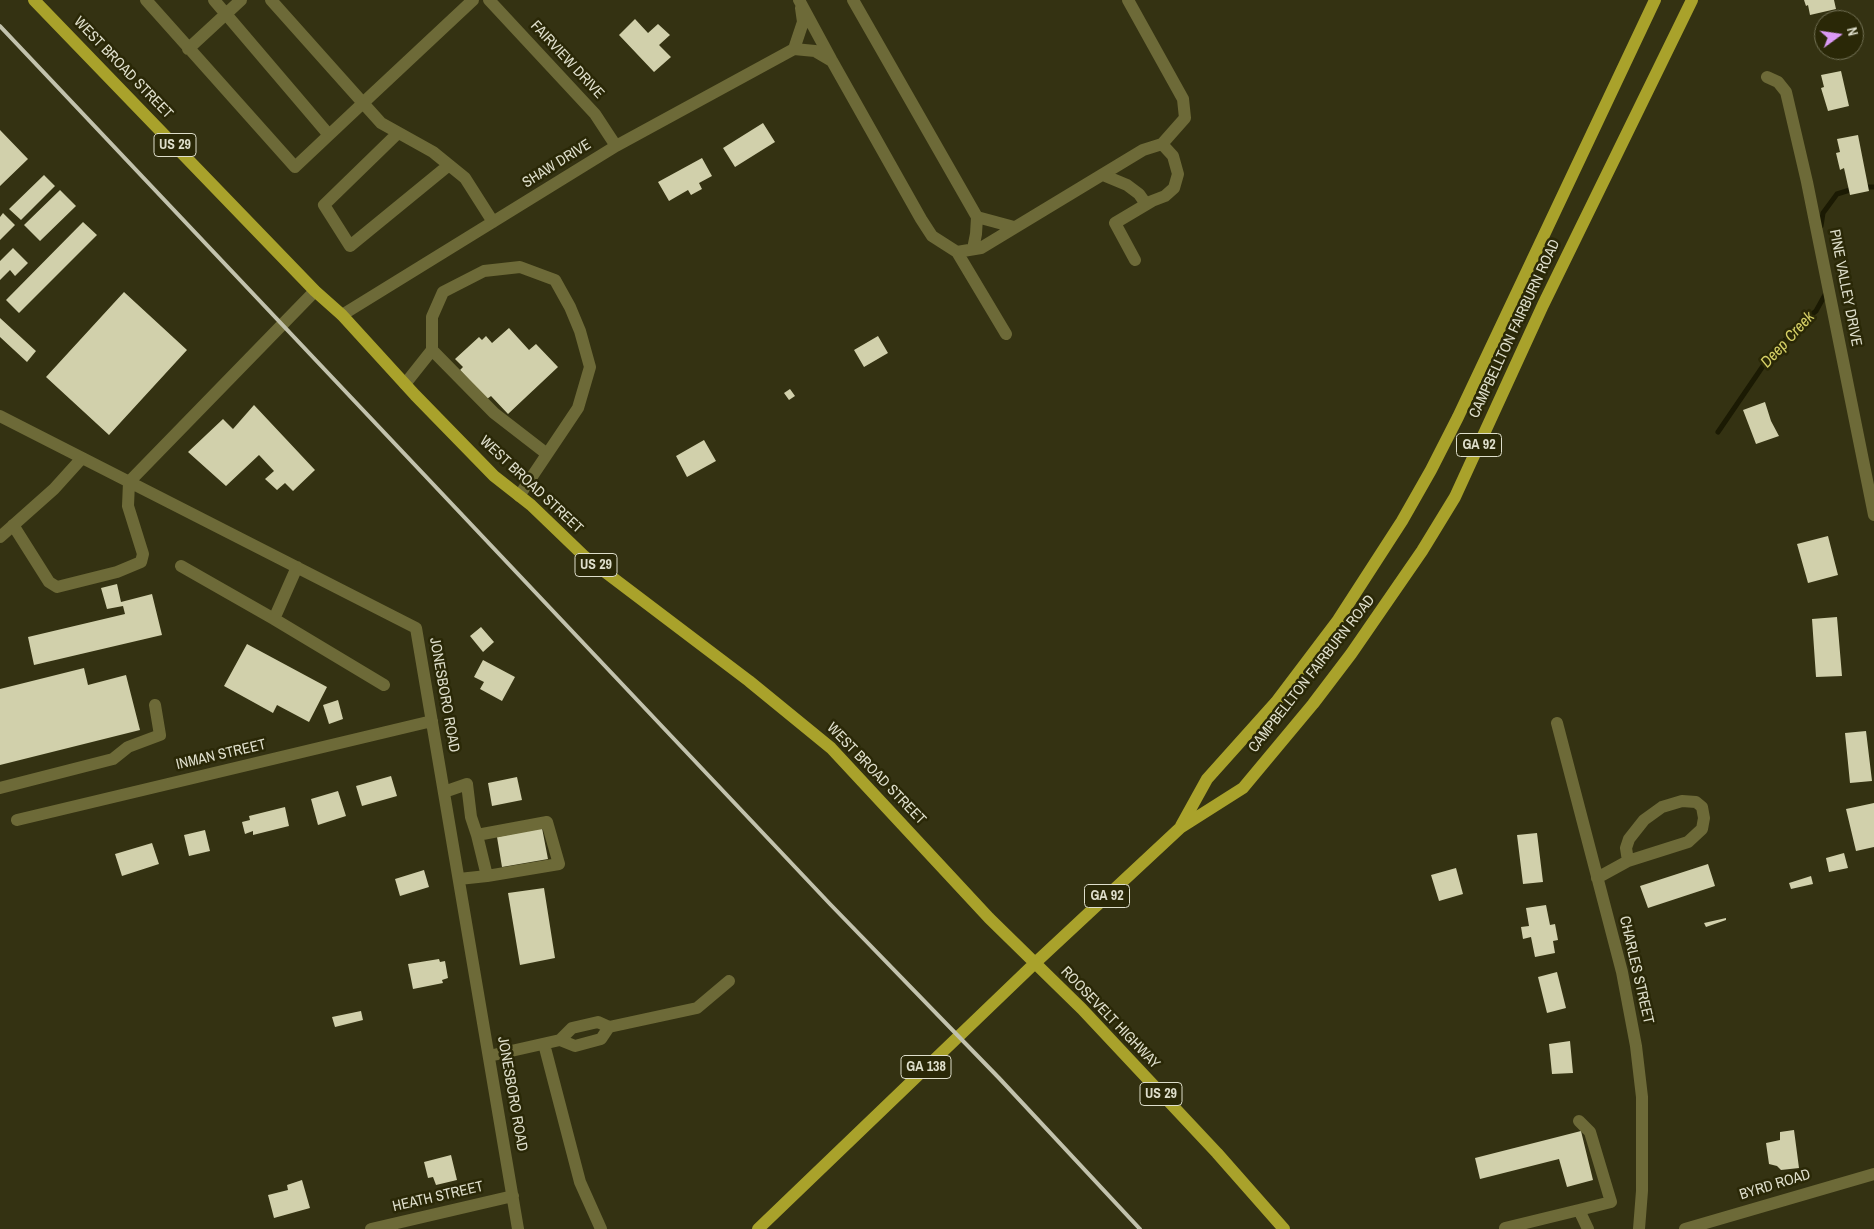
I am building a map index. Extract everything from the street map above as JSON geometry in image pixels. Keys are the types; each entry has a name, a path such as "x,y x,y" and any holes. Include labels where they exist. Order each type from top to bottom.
{"main road":[{"name":"WEST BROAD STREET","path":"34,0 315,291 342,315 405,384 494,476 519,496 584,556 749,681 831,748 1034,964"},
{"name":"CAMPBELLTON FAIRBURN ROAD","path":"1180,828 1207,779 1276,702 1338,620 1402,521 1458,417 1655,0"},
{"name":"CAMPBELLTON FAIRBURN ROAD","path":"1034,964 1180,828 1243,788 1346,662 1422,551 1455,497 1543,305 1692,0"},
{"name":"GA 138","path":"758,1229 1034,964"},
{"name":"ROOSEVELT HIGHWAY","path":"1034,964 1082,1009 1217,1153 1284,1229"}],"street":[{"path":"146,0 295,167 473,0"},
{"path":"214,0 329,135"},
{"path":"188,49 241,0"},
{"path":"271,0 381,123 433,152 465,178 493,222"},
{"name":"FAIRVIEW DRIVE","path":"489,0 595,114 616,146"},
{"path":"853,0 976,218 976,234 973,249"},
{"path":"957,252 981,248 1143,150 1162,144 1185,118 1183,99 1128,0"},
{"path":"800,2 803,22 794,49 815,51 832,61"},
{"path":"800,2 921,219 932,236 957,252 1006,334"},
{"name":"SHAW DRIVE","path":"342,315 616,146 794,49"},
{"name":"PINE VALLEY DRIVE","path":"1767,77 1778,82 1786,92 1807,182 1874,515"},
{"path":"398,133 324,205 350,246 450,166"},
{"path":"1135,260 1115,223 1146,204 1165,196 1174,188 1178,174 1173,156 1162,144"},
{"path":"1103,175 1127,185 1139,194 1146,204"},
{"path":"976,218 1014,227"},
{"path":"405,384 432,350 432,317 442,292 484,271 520,268 555,280 570,307 580,332 590,367 578,408 519,496"},
{"path":"13,525 49,582 57,587 117,572 141,562 143,554 128,506 129,482 315,291"},
{"path":"432,350 494,413 547,454"},
{"name":"JONESBORO ROAD","path":"0,416 416,628 518,1229"},
{"path":"0,537 54,488 82,458"},
{"path":"181,566 274,618 384,685"},
{"path":"274,618 297,567"},
{"path":"0,788 112,759 128,747 160,735 155,706"},
{"name":"INMAN STREET","path":"17,820 432,721"},
{"name":"CHARLES STREET","path":"1557,723 1622,972 1636,1046 1642,1097 1642,1192 1639,1229"},
{"path":"444,792 468,784 471,817 486,876"},
{"path":"1597,878 1628,861 1688,842 1702,829 1704,818 1702,807 1696,802 1682,801 1662,807 1644,820 1629,839 1626,848 1628,861"},
{"path":"459,879 558,864 548,822 477,835"},
{"path":"489,1056 560,1040 572,1028 598,1022 609,1027 697,1008 729,981"},
{"path":"560,1040 575,1046 601,1039 609,1027"},
{"path":"544,1044 580,1182 600,1229"},
{"path":"1505,1228 1611,1202 1590,1132 1579,1121"},
{"name":"BYRD ROAD","path":"1686,1229 1874,1174"},
{"name":"HEATH STREET","path":"371,1229 513,1196"},
{"path":"1579,1210 1588,1229"}],"building":[{"path":"1804,0 1834,0 1836,9 1814,10 1814,14 1810,15 1808,5 1806,6"},
{"path":"635,19 648,33 658,24 670,35 659,45 671,57 654,72 619,35"},
{"path":"1841,71 1849,106 1828,111 1821,88 1824,87 1821,75"},
{"path":"763,123 775,142 735,167 723,148"},
{"path":"0,130 28,159 0,186"},
{"path":"1858,135 1869,191 1850,195 1844,168 1840,170 1836,153 1840,152 1837,139"},
{"path":"702,158 712,176 699,183 702,189 691,195 688,190 669,201 658,182"},
{"path":"44,175 55,186 21,220 9,209"},
{"path":"60,190 76,206 40,241 24,225"},
{"path":"3,213 15,225 0,240 0,217"},
{"path":"83,222 97,235 19,313 6,300"},
{"path":"13,248 28,263 15,276 10,270 0,280 0,261"},
{"path":"124,292 187,350 109,435 46,377"},
{"path":"0,318 36,351 27,362 0,337"},
{"path":"509,328 529,350 536,344 558,367 508,414 491,396 487,399 460,370 463,367 455,359 479,337 482,340 486,336 492,343"},
{"path":"878,336 888,353 864,367 854,350"},
{"path":"790,389 795,396 789,400 784,393"},
{"path":"1765,402 1771,421 1779,436 1756,444 1743,410"},
{"path":"254,405 315,470 293,491 285,483 277,490 265,479 274,471 259,455 226,486 188,452 223,419 233,429"},
{"path":"704,440 716,461 687,477 676,456"},
{"path":"1828,536 1838,575 1808,583 1797,544"},
{"path":"117,584 121,602 152,594 162,635 34,665 28,637 125,614 123,606 107,609 101,588"},
{"path":"1837,617 1842,676 1816,677 1812,619"},
{"path":"481,627 494,642 483,652 470,636"},
{"path":"247,644 327,687 309,722 277,705 273,713 224,686"},
{"path":"483,660 515,677 502,701 480,689 484,682 474,677"},
{"path":"84,668 88,685 126,675 140,730 0,765 0,689"},
{"path":"338,700 343,719 329,724 323,705"},
{"path":"1866,731 1872,781 1850,783 1845,733"},
{"path":"391,776 397,796 362,806 356,786"},
{"path":"517,777 522,800 492,806 488,783"},
{"path":"338,791 346,816 318,825 311,799"},
{"path":"1874,803 1874,847 1856,851 1846,809"},
{"path":"285,807 289,826 253,835 253,831 245,834 242,822 250,820 249,816"},
{"path":"542,828 548,859 502,867 497,837"},
{"path":"205,830 210,851 189,856 184,835"},
{"path":"1537,833 1543,882 1523,884 1517,835"},
{"path":"152,843 159,864 122,876 115,854"},
{"path":"1844,853 1848,868 1829,872 1826,858"},
{"path":"1708,864 1715,886 1648,908 1640,886"},
{"path":"1456,868 1463,894 1439,901 1431,875"},
{"path":"424,870 429,887 400,896 395,879"},
{"path":"1811,876 1813,884 1791,889 1789,883"},
{"path":"544,888 555,958 520,965 508,893"},
{"path":"1546,905 1550,925 1555,924 1558,940 1553,941 1555,953 1535,957 1531,937 1523,939 1521,927 1529,926 1526,908"},
{"path":"1726,918 1726,920 1706,927 1704,923"},
{"path":"439,959 440,962 445,961 448,978 442,980 443,983 413,989 408,964"},
{"path":"1557,972 1566,1008 1547,1013 1538,977"},
{"path":"361,1011 363,1020 335,1027 332,1017"},
{"path":"1570,1041 1573,1073 1552,1074 1549,1044"},
{"path":"1794,1130 1799,1168 1781,1170 1777,1166 1769,1164 1766,1143 1780,1140 1780,1132"},
{"path":"1581,1131 1593,1180 1567,1187 1559,1159 1480,1179 1475,1158"},
{"path":"451,1155 457,1180 436,1185 433,1177 428,1178 424,1162"},
{"path":"302,1180 310,1208 274,1218 268,1195 288,1190 287,1185"}],"waterway":[{"name":"Deep Creek","path":"1862,187 1874,187"},
{"name":"Deep Creek","path":"1821,226 1823,213 1837,194 1853,189"},
{"name":"Deep Creek","path":"1718,432 1763,366 1797,326 1816,311 1826,293"}],"railway":[{"path":"0,26 830,904 999,1078 1140,1229"}]}
